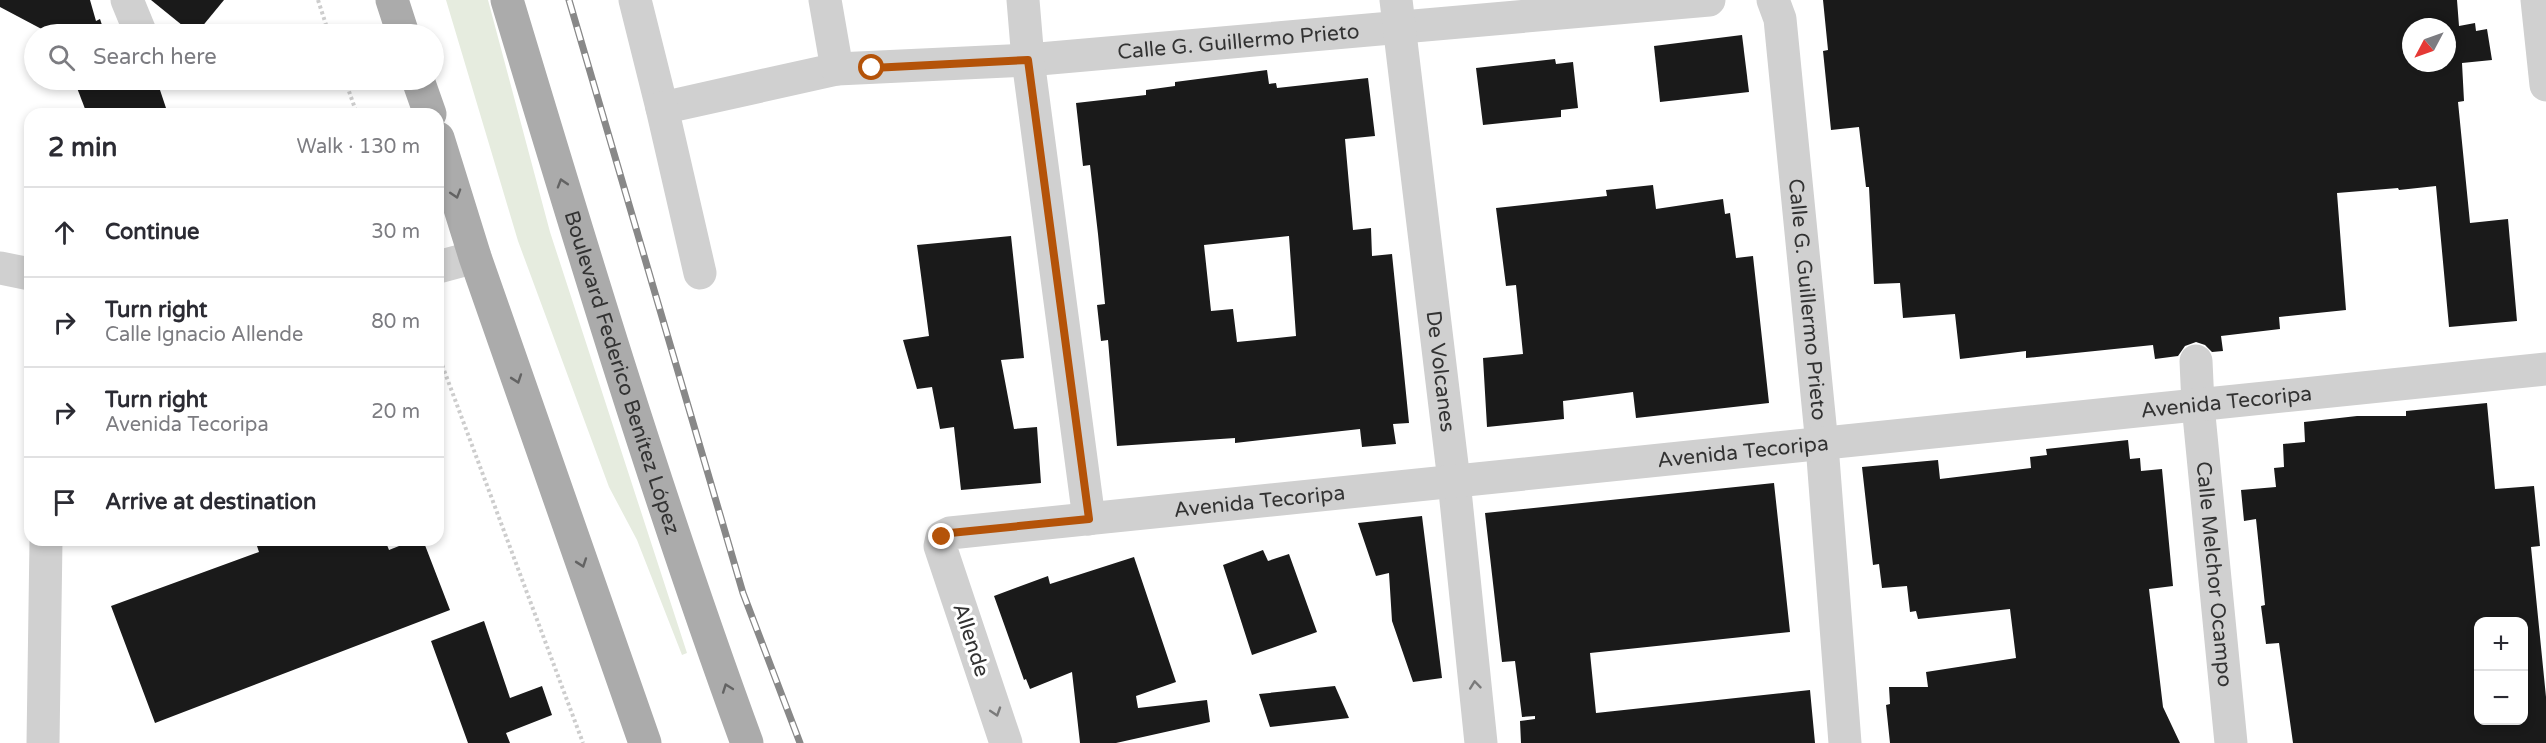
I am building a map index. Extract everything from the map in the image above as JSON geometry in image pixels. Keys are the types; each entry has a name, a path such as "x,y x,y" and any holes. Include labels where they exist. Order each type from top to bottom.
{"main road":[{"path":"392,0 400,24"},
{"name":"Boulevard Federico Benítez López","path":"507,0 610,343 716,660 747,743"},
{"path":"422,90 428,108"},
{"path":"444,160 475,257 645,743"}],"street":[{"path":"126,0 137,24"},
{"path":"634,0 662,108 700,273"},
{"path":"825,0 837,69"},
{"path":"1023,0 1028,60 1089,519"},
{"name":"Calle G. Guillermo Prieto","path":"662,108 837,69 1028,60 1398,14 1709,0"},
{"name":"Calle G. Guillermo Prieto","path":"1773,0 1780,19 1822,445 1845,743"},
{"path":"2537,0 2546,85"},
{"name":"De Volcanes","path":"1398,14 1455,481 1481,743"},
{"path":"444,265 475,257"},
{"path":"0,268 24,273"},
{"name":"Calle Melchor Ocampo","path":"2196,361 2198,405 2230,743"},
{"name":"Avenida Tecoripa","path":"942,537 950,533 2546,369"},
{"name":"Allende","path":"942,537 940,546 1006,743"},
{"path":"43,743 46,546"}],"path":[{"path":"318,0 326,24"},
{"path":"349,90 355,108"},
{"path":"444,370 583,743"}],"shaded area":[{"path":"446,0 488,0 550,232 687,653 682,655 637,540 609,487 518,241"}],"building":[{"path":"0,0 90,0 96,21 100,19 102,24 32,24 0,7"},
{"path":"151,0 224,0 204,24 181,24"},
{"path":"1823,0 2457,0 2459,26 2475,23 2476,31 2487,29 2492,60 2462,63 2464,101 2458,102 2470,223 2508,219 2517,321 2449,327 2436,186 2399,190 2398,188 2337,193 2346,310 2279,317 2280,329 2221,336 2223,351 2212,352 2205,345 2196,342 2185,346 2178,356 2155,359 2153,345 2026,358 2026,351 1960,359 1955,314 1903,318 1900,283 1874,284 1869,187 1866,187 1859,127 1831,130 1823,51 1828,50"},
{"path":"1742,35 1749,92 1660,102 1654,46"},
{"path":"1555,59 1556,64 1573,62 1578,108 1561,110 1561,117 1483,125 1476,68"},
{"path":"1267,70 1269,84 1276,83 1277,88 1368,78 1375,136 1345,139 1353,230 1371,228 1372,256 1392,254 1409,423 1393,424 1396,444 1362,447 1360,429 1235,443 1235,438 1117,446 1108,340 1101,341 1097,305 1105,304 1090,165 1083,166 1076,103 1146,95 1146,90 1175,86 1175,82","holes":["1289,236 1296,336 1237,342 1233,309 1211,311 1204,245"]},
{"path":"78,90 160,90 166,108 85,108"},
{"path":"1653,185 1656,209 1723,199 1725,214 1730,213 1736,258 1753,256 1769,403 1636,418 1633,392 1563,401 1564,419 1487,427 1483,358 1523,354 1516,285 1506,286 1496,208 1607,196 1606,190"},
{"path":"1011,236 1024,358 1001,360 1014,429 1037,427 1041,483 961,490 954,427 940,429 932,387 917,389 903,340 929,336 917,245"},
{"path":"2487,403 2495,489 2534,486 2540,546 2531,547 2546,697 2546,743 2293,743 2279,643 2266,644 2261,606 2265,605 2256,519 2244,521 2241,490 2276,487 2274,468 2284,467 2283,444 2305,442 2304,422 2357,416 2406,416 2406,411"},
{"path":"2128,440 2130,459 2140,458 2141,471 2162,469 2173,586 2149,589 2163,707 2180,743 1890,743 1886,705 1890,704 1889,687 1928,687 1926,672 2016,658 2010,609 1918,619 1916,611 1910,612 1907,586 1882,588 1879,564 1873,565 1862,467 1938,460 1940,479 2031,468 2030,457 2047,455 2046,449"},
{"path":"1774,483 1790,632 1590,653 1596,713 1810,690 1815,743 1521,743 1520,721 1535,719 1535,716 1522,717 1515,661 1502,662 1485,513"},
{"path":"1422,516 1442,678 1413,682 1392,621 1389,573 1376,576 1358,523"},
{"path":"257,546 387,546 389,550 399,546 425,546 450,610 155,723 111,606 259,552"},
{"path":"1263,550 1268,561 1289,554 1317,632 1252,655 1223,565"},
{"path":"1134,557 1176,682 1136,696 1138,708 1207,700 1210,722 1116,743 1080,743 1072,672 1030,689 1026,679 1024,680 994,596 1048,576 1050,584"},
{"path":"484,621 510,698 542,686 552,715 506,733 510,743 468,743 431,641"},
{"path":"1335,686 1349,718 1270,727 1259,694"}],"railway":[{"path":"569,0 743,593 800,743"}],"route":[{"path":"872,68 1028,60 1089,519 950,533 942,537"}]}
